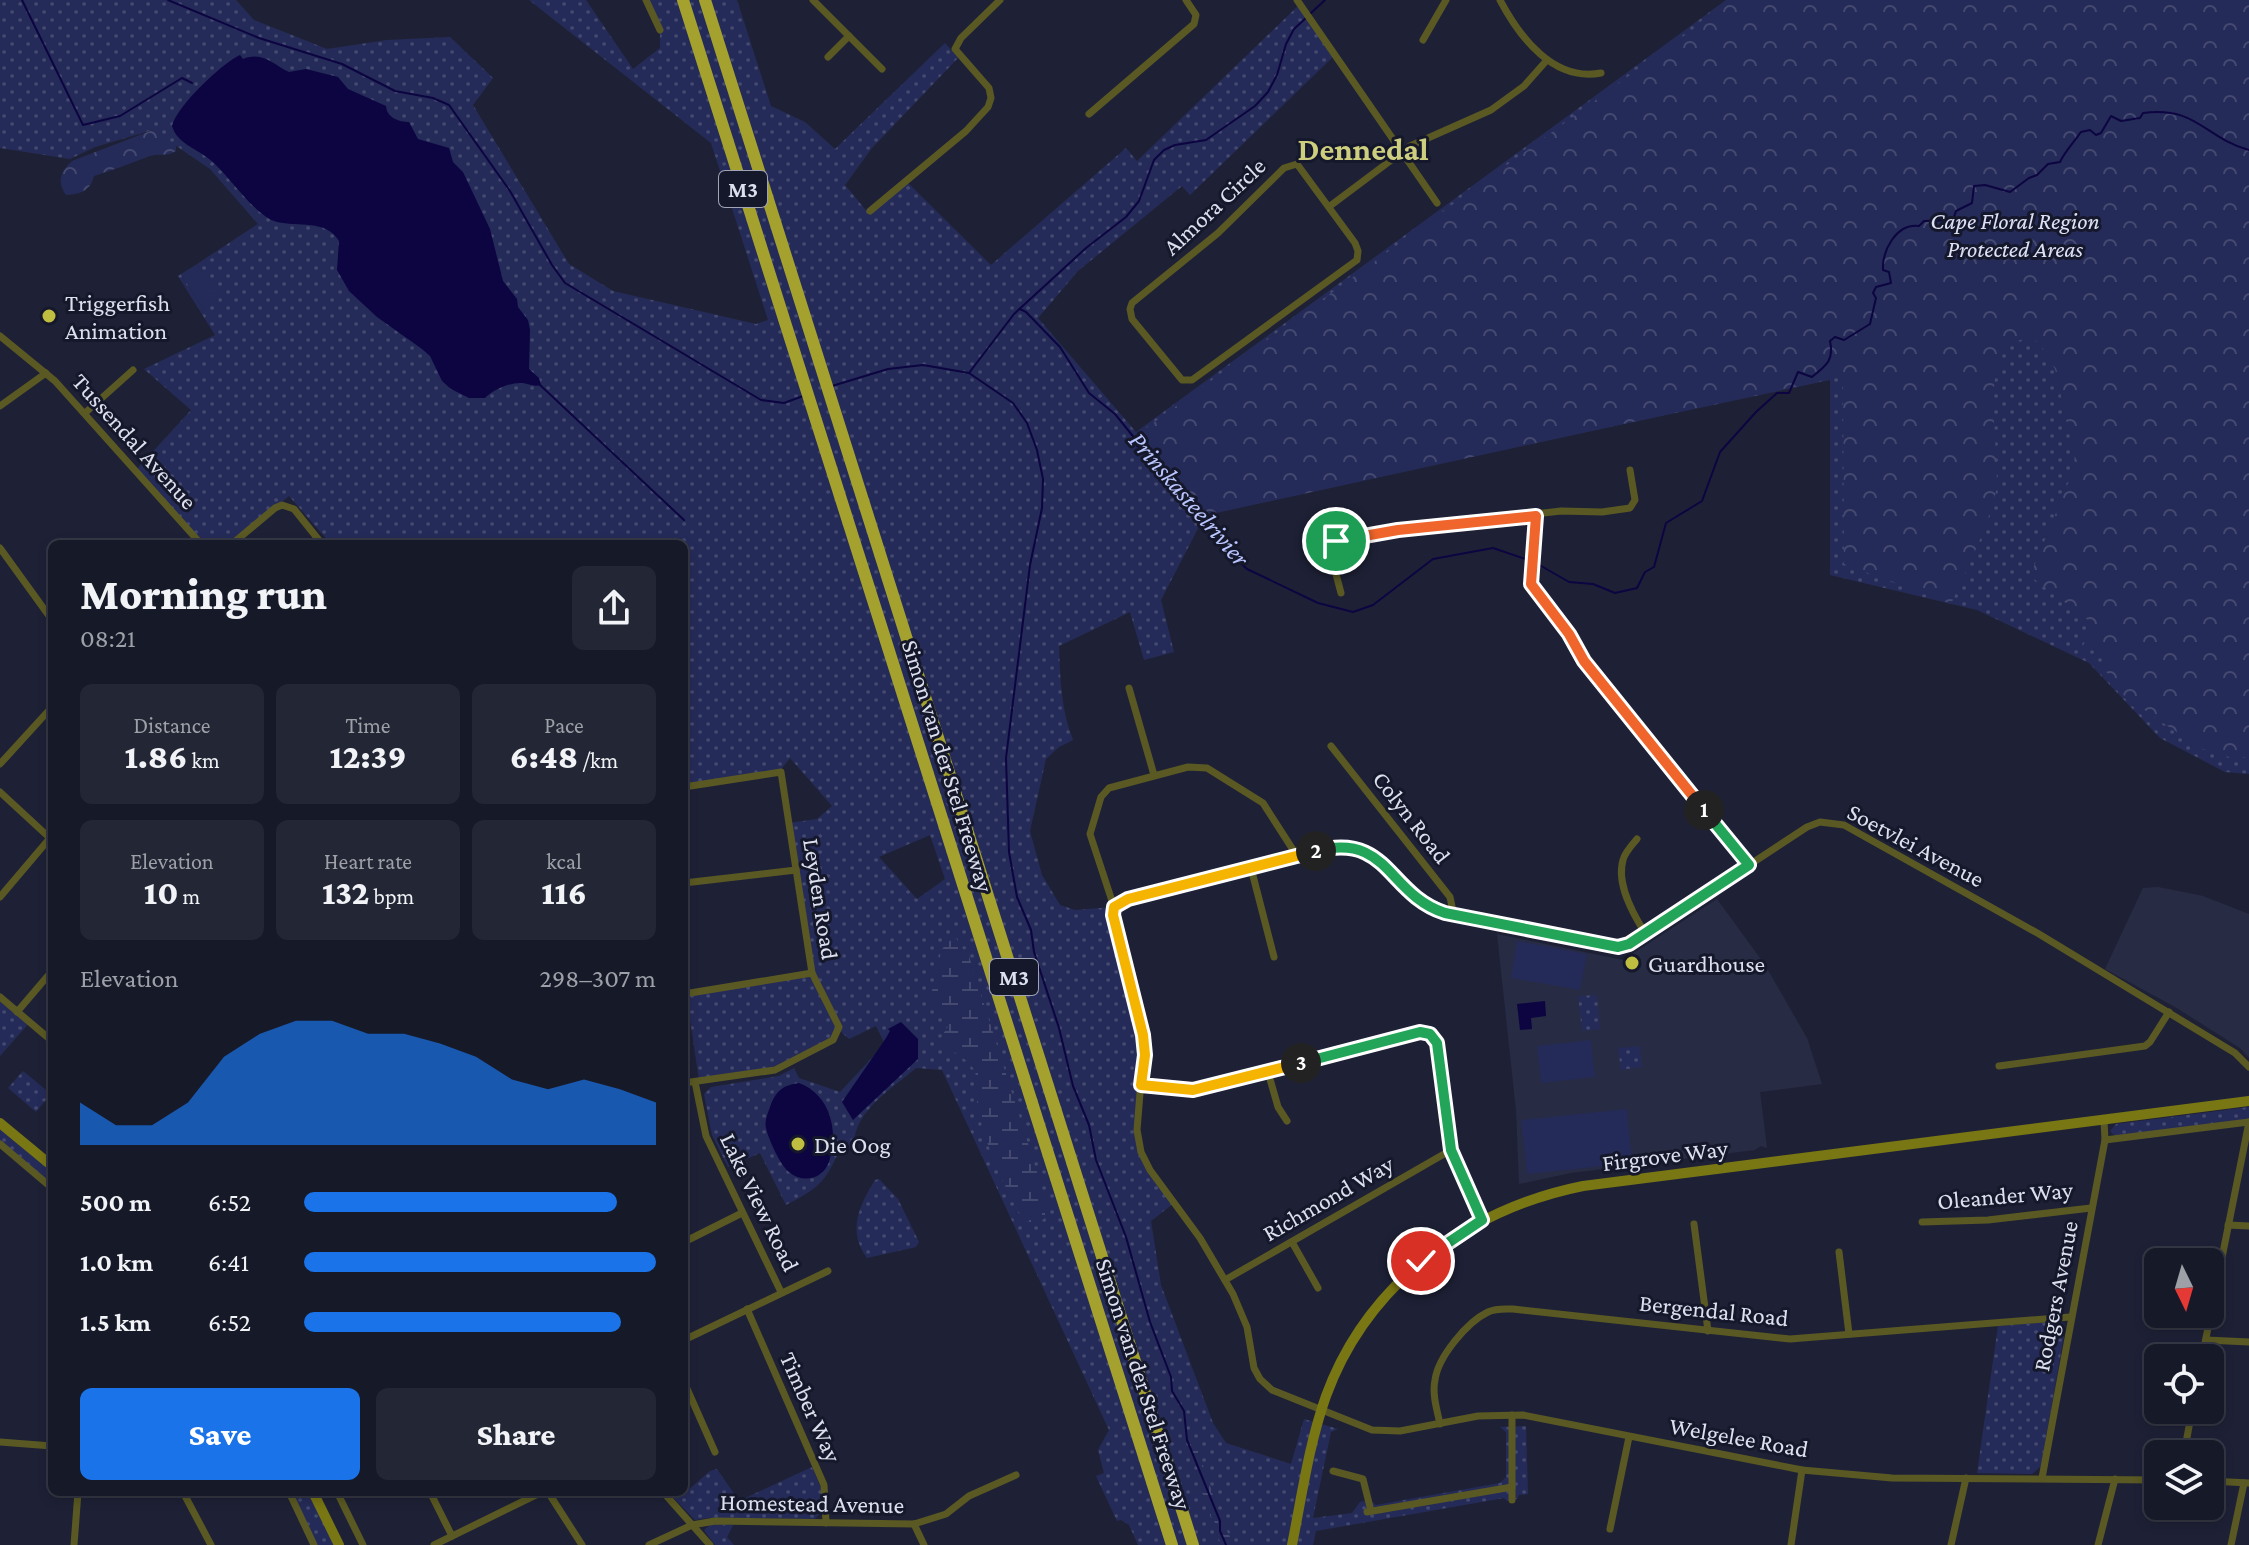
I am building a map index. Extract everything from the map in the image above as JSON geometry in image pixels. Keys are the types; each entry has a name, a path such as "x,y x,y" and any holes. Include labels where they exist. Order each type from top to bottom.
{"highway":[{"name":"Simon van der Stel Freeway","path":"683,0 1172,1545"},
{"name":"Simon van der Stel Freeway","path":"705,0 1193,1545"}],"street":[{"path":"646,0 660,30"},
{"path":"813,0 882,69"},
{"path":"1089,114 1194,24 1196,15 1186,0"},
{"path":"1297,0 1437,203"},
{"path":"1423,40 1446,0"},
{"path":"1500,0 1511,18 1547,60 1577,75 1601,73"},
{"path":"870,211 966,131 988,107 991,98 989,88 955,49 961,38 994,2"},
{"path":"828,57 849,36"},
{"path":"1330,206 1402,151 1491,110 1524,86 1547,60"},
{"name":"Almora Circle","path":"1288,165 1301,166 1330,206 1358,247 1354,264 1192,380 1179,379 1132,319 1132,303 1218,233 1288,165"},
{"name":"Tussendal Avenue","path":"0,336 46,373 85,413 197,540"},
{"path":"85,413 133,370"},
{"path":"0,406 46,373"},
{"path":"1341,593 1331,552 1333,545 1341,539 1561,511 1602,512 1630,508 1635,500 1630,470"},
{"path":"237,540 275,508 287,506 294,509 319,540"},
{"path":"1536,516 1529,576 1533,590 1569,634 1593,672 1749,865"},
{"path":"0,548 48,614"},
{"path":"1129,688 1154,775"},
{"path":"0,764 48,711"},
{"name":"Colyn Road","path":"1331,746 1450,897 1454,916"},
{"path":"1297,856 1263,803 1215,771 1188,767 1109,788 1101,797 1090,828 1093,849 1114,907 1115,923 1143,1035 1145,1055 1137,1130 1145,1163 1192,1226 1225,1280 1247,1327 1254,1368 1260,1379 1272,1390 1321,1411"},
{"name":"Leyden Road","path":"688,786 782,774 812,973 839,1029 833,1040 775,1070 695,1082"},
{"path":"0,792 48,836"},
{"name":"Soetvlei Avenue","path":"1114,907 1128,899 1297,856 1340,846 1358,847 1371,855 1418,900 1435,910 1610,947 1624,946 1813,824 1836,823 1975,897 2169,1012 2235,1053 2249,1067"},
{"path":"1637,839 1623,859 1622,870 1632,912 1645,933"},
{"path":"0,897 48,842"},
{"path":"1251,868 1274,957"},
{"path":"688,883 796,870"},
{"path":"688,993 812,973"},
{"path":"17,1012 48,976"},
{"path":"0,997 48,1038"},
{"path":"1999,1066 2145,1046 2169,1012"},
{"path":"1141,1085 1193,1090 1415,1033 1430,1034 1437,1043 1451,1150 1482,1220"},
{"path":"1268,1072 1278,1107 1287,1121"},
{"path":"688,1083 695,1082"},
{"name":"Lake View Road","path":"695,1082 706,1136 781,1292"},
{"name":"Firgrove Way","path":"1292,1545 1314,1434 1341,1363 1383,1299 1421,1261 1482,1220 1532,1199 1583,1186 2249,1101"},
{"name":"Rodgers Avenue","path":"2042,1478 2105,1140 2104,1121"},
{"path":"2105,1140 2249,1122 2205,1344"},
{"path":"0,1123 48,1163"},
{"path":"0,1144 48,1185"},
{"name":"Richmond Way","path":"1225,1280 1451,1150"},
{"name":"Oleander Way","path":"1922,1222 1988,1220 2091,1208"},
{"path":"688,1240 742,1213"},
{"path":"1694,1224 1708,1331"},
{"path":"2228,1225 2249,1226"},
{"path":"1292,1242 1318,1288"},
{"path":"1839,1252 1849,1334"},
{"path":"688,1338 828,1271"},
{"name":"Timber Way","path":"747,1309 824,1485 826,1523"},
{"name":"Bergendal Road","path":"1440,1424 1434,1389 1439,1365 1459,1337 1489,1311 1513,1309 1778,1339 2070,1317"},
{"path":"2206,1340 2249,1342"},
{"path":"688,1391 715,1452"},
{"name":"Welgelee Road","path":"1321,1411 1372,1430 1400,1431 1478,1416 1512,1415 1802,1470 1892,1478 2144,1480"},
{"path":"1512,1415 1512,1500"},
{"path":"1610,1529 1629,1437"},
{"path":"0,1442 48,1446"},
{"path":"1791,1545 1802,1470"},
{"path":"1333,1471 1363,1479 1369,1512 1512,1487"},
{"name":"Homestead Avenue","path":"649,1545 692,1525 715,1521 914,1524 946,1514 969,1496 1016,1475"},
{"path":"1951,1545 1966,1478"},
{"path":"2098,1545 2115,1479"},
{"path":"2224,1482 2246,1483 2231,1545"},
{"path":"74,1545 78,1496"},
{"path":"185,1496 211,1545"},
{"path":"291,1496 314,1545"},
{"path":"315,1496 339,1545"},
{"path":"339,1496 363,1545"},
{"path":"432,1496 452,1536"},
{"path":"434,1545 537,1496"},
{"path":"548,1496 582,1545"},
{"path":"667,1496 710,1545"},
{"path":"914,1524 924,1545"}],"shaded area":[{"path":"240,55 243,59 263,58 289,72 306,69 338,77 348,89 386,106 394,118 409,122 418,139 449,148 453,162 463,172 490,229 503,281 528,320 529,369 539,378 541,385 512,384 497,389 485,398 469,398 451,389 442,381 430,356 377,317 349,291 337,270 339,241 333,234 311,225 277,222 268,218 216,165 178,137 172,126 182,108 211,76"},
{"path":"2158,887 2203,896 2249,914 2249,1058 2240,1048 2175,1007 2105,969 2143,888"},
{"path":"1717,899 1765,965 1807,1038 1822,1084 1760,1092 1767,1148 1761,1146 1755,1150 1571,1173 1519,1184 1516,1110 1497,934 1623,960"},
{"path":"1545,1001 1546,1016 1531,1018 1532,1029 1520,1030 1517,1004"},
{"path":"901,1022 918,1039 918,1059 853,1120 842,1102 886,1038 888,1029"},
{"name":"Die Oog","path":"799,1083 819,1096 825,1105 833,1139 826,1168 817,1176 806,1179 794,1176 786,1169 778,1158 766,1125 776,1095 785,1087"}],"green space":[{"path":"0,0 236,0 254,20 327,49 387,40 450,37 493,78 473,105 569,264 613,291 756,324 768,320 711,143 529,0 586,0 633,69 660,48 660,30 646,0 737,0 771,106 805,122 835,149 945,43 958,58 872,148 845,185 870,215 908,183 991,265 1126,148 1137,161 1300,4 1336,54 1190,195 1182,186 1078,271 1038,318 1136,432 1726,0 2249,0 2249,774 2225,772 2160,738 2089,663 1977,610 1830,575 1830,380 1206,513 1161,600 1174,652 1144,660 1130,612 1059,646 1064,705 1073,740 1046,759 1030,831 1042,875 1060,905 1075,910 1114,907 1143,1035 1137,1130 1141,1152 1174,1203 1151,1221 1161,1285 1213,1423 1226,1443 1291,1464 1304,1419 1338,1429 1331,1432 1313,1518 1352,1513 1360,1502 1370,1500 1376,1505 1500,1483 1506,1477 1506,1432 1500,1427 1526,1426 1528,1494 1507,1501 1504,1498 1316,1531 1313,1545 1138,1545 1129,1525 1117,1521 1096,1476 1104,1473 1098,1450 1109,1430 942,1070 916,1068 885,1093 859,1123 854,1147 839,1151 819,1184 786,1205 760,1153 728,1167 712,1135 704,1094 711,1087 779,1076 794,1068 799,1078 840,1092 885,1044 876,1026 849,1039 839,1030 837,1035 778,1066 699,1080 688,993 812,973 789,823 817,819 832,806 790,758 779,772 688,785 688,540 328,540 289,496 236,540 198,540 136,470 191,410 144,369 215,335 178,276 181,274 203,309 218,300 197,264 258,224 210,169 153,130 95,147 70,159 0,148","holes":["930,835 945,879 917,899 879,857"]},
{"name":"Cape Floral Region Protected Areas","path":"1733,0 2249,0 2249,757 2232,758 2203,749 2122,694 2105,670 2100,654 2083,646 2092,623 2030,576 2076,464 2055,369 2039,342 2020,340 2006,349 1998,365 1994,386 1995,496 1981,537 1951,604 1844,564 1843,376 1207,515 1138,434"},
{"path":"153,130 176,145 176,151 150,156 94,176 84,191 66,195 61,177 72,161"},
{"path":"197,264 219,300 203,309 181,274"},
{"path":"956,938 967,950 1047,1204 1044,1219 1036,1223 1024,1221 997,1168 978,1111 977,1079 973,1068 939,1041 951,1021 941,1008 927,1002 936,980 942,949"},
{"path":"1517,941 1587,954 1580,990 1511,978"},
{"path":"1597,995 1600,1029 1582,1031 1578,996"},
{"path":"0,997 30,1022 0,1056"},
{"path":"1591,1040 1595,1077 1541,1083 1537,1046"},
{"path":"1640,1046 1642,1067 1621,1070 1618,1048"},
{"path":"23,1071 48,1092 48,1098 36,1112 8,1088"},
{"path":"2249,1107 2249,1119 2115,1136 2110,1131 2116,1124"},
{"path":"1627,1109 1632,1163 1527,1174 1521,1120"},
{"path":"0,1123 48,1163 48,1185 0,1144"},
{"path":"879,1179 898,1199 919,1242 916,1247 867,1258 858,1238 858,1219 869,1190"},
{"path":"2059,1321 2064,1324 2065,1330 2041,1466 2032,1474 1977,1473 1998,1326"},
{"path":"1186,1430 1235,1545 1220,1545 1217,1526 1209,1513 1198,1480 1200,1471"},
{"path":"812,1467 821,1488 822,1511 815,1519 695,1520 672,1496 688,1496 688,1490 710,1471 717,1469 739,1501"},
{"path":"291,1496 315,1496 339,1545 314,1545"},
{"path":"711,1524 733,1525 727,1537 734,1545 715,1545 704,1530"}],"waterway":[{"path":"22,0 83,125 120,116 182,78 192,83"},
{"path":"168,0 259,38 342,64 395,91 433,98 449,105 510,191 565,283 761,400 784,403 803,396"},
{"path":"1311,13 1325,0"},
{"path":"969,373 1014,314 1086,248 1126,217 1139,201 1154,160 1164,150 1206,140 1255,106 1268,92 1277,75 1294,29 1307,17"},
{"name":"Prinskasteelrivier","path":"1536,563 1569,582 1593,584 1615,593 1637,588 1645,572 1654,567 1666,523 1702,501 1720,452 1777,393 1789,393 1798,372 1812,377 1825,365 1830,358 1830,341 1835,337 1844,340 1870,324 1876,287 1891,283 1889,272 1883,270 1883,263 1888,247 1897,234 1924,221 1953,220 1956,211 1972,203 1974,186 1985,185 2010,192 2048,164 2060,162 2081,132 2090,130 2096,135 2101,133 2111,116 2121,121 2140,118 2143,113 2176,114 2249,150"},
{"name":"Prinskasteelrivier","path":"1020,309 1060,347 1089,393 1115,414 1136,440 1137,446 1145,449 1223,546 1247,569 1318,603 1353,612 1373,605 1433,559 1493,548 1528,560"},
{"path":"832,386 888,369 923,365 969,373 1013,403 1027,423 1037,450 1043,479 1042,508 1030,565 1006,758 1009,852 1017,897 1031,930 1034,952 1059,1028 1073,1086 1089,1125 1096,1160 1126,1237 1150,1322 1171,1377 1172,1391 1184,1411 1187,1440 1220,1521 1220,1531 1226,1545"},
{"path":"539,384 684,520"}],"place":[{"name":"Triggerfish Animation","path":"49,316"},
{"name":"Guardhouse","path":"1632,963"},
{"name":"Die Oog","path":"798,1144"}],"district":[{"name":"Dennedal","path":"1363,149"}],"route":[{"path":"1336,541 1398,530 1536,516 1529,576 1533,590 1569,634 1580,656 1749,865 1629,944 1618,947 1496,925 1435,910 1418,900 1371,855 1350,845 1128,899 1114,907 1113,915 1143,1035 1145,1055 1141,1085 1180,1090 1210,1088 1415,1033 1424,1032 1434,1038 1438,1048 1451,1150 1482,1220 1421,1261"}]}
